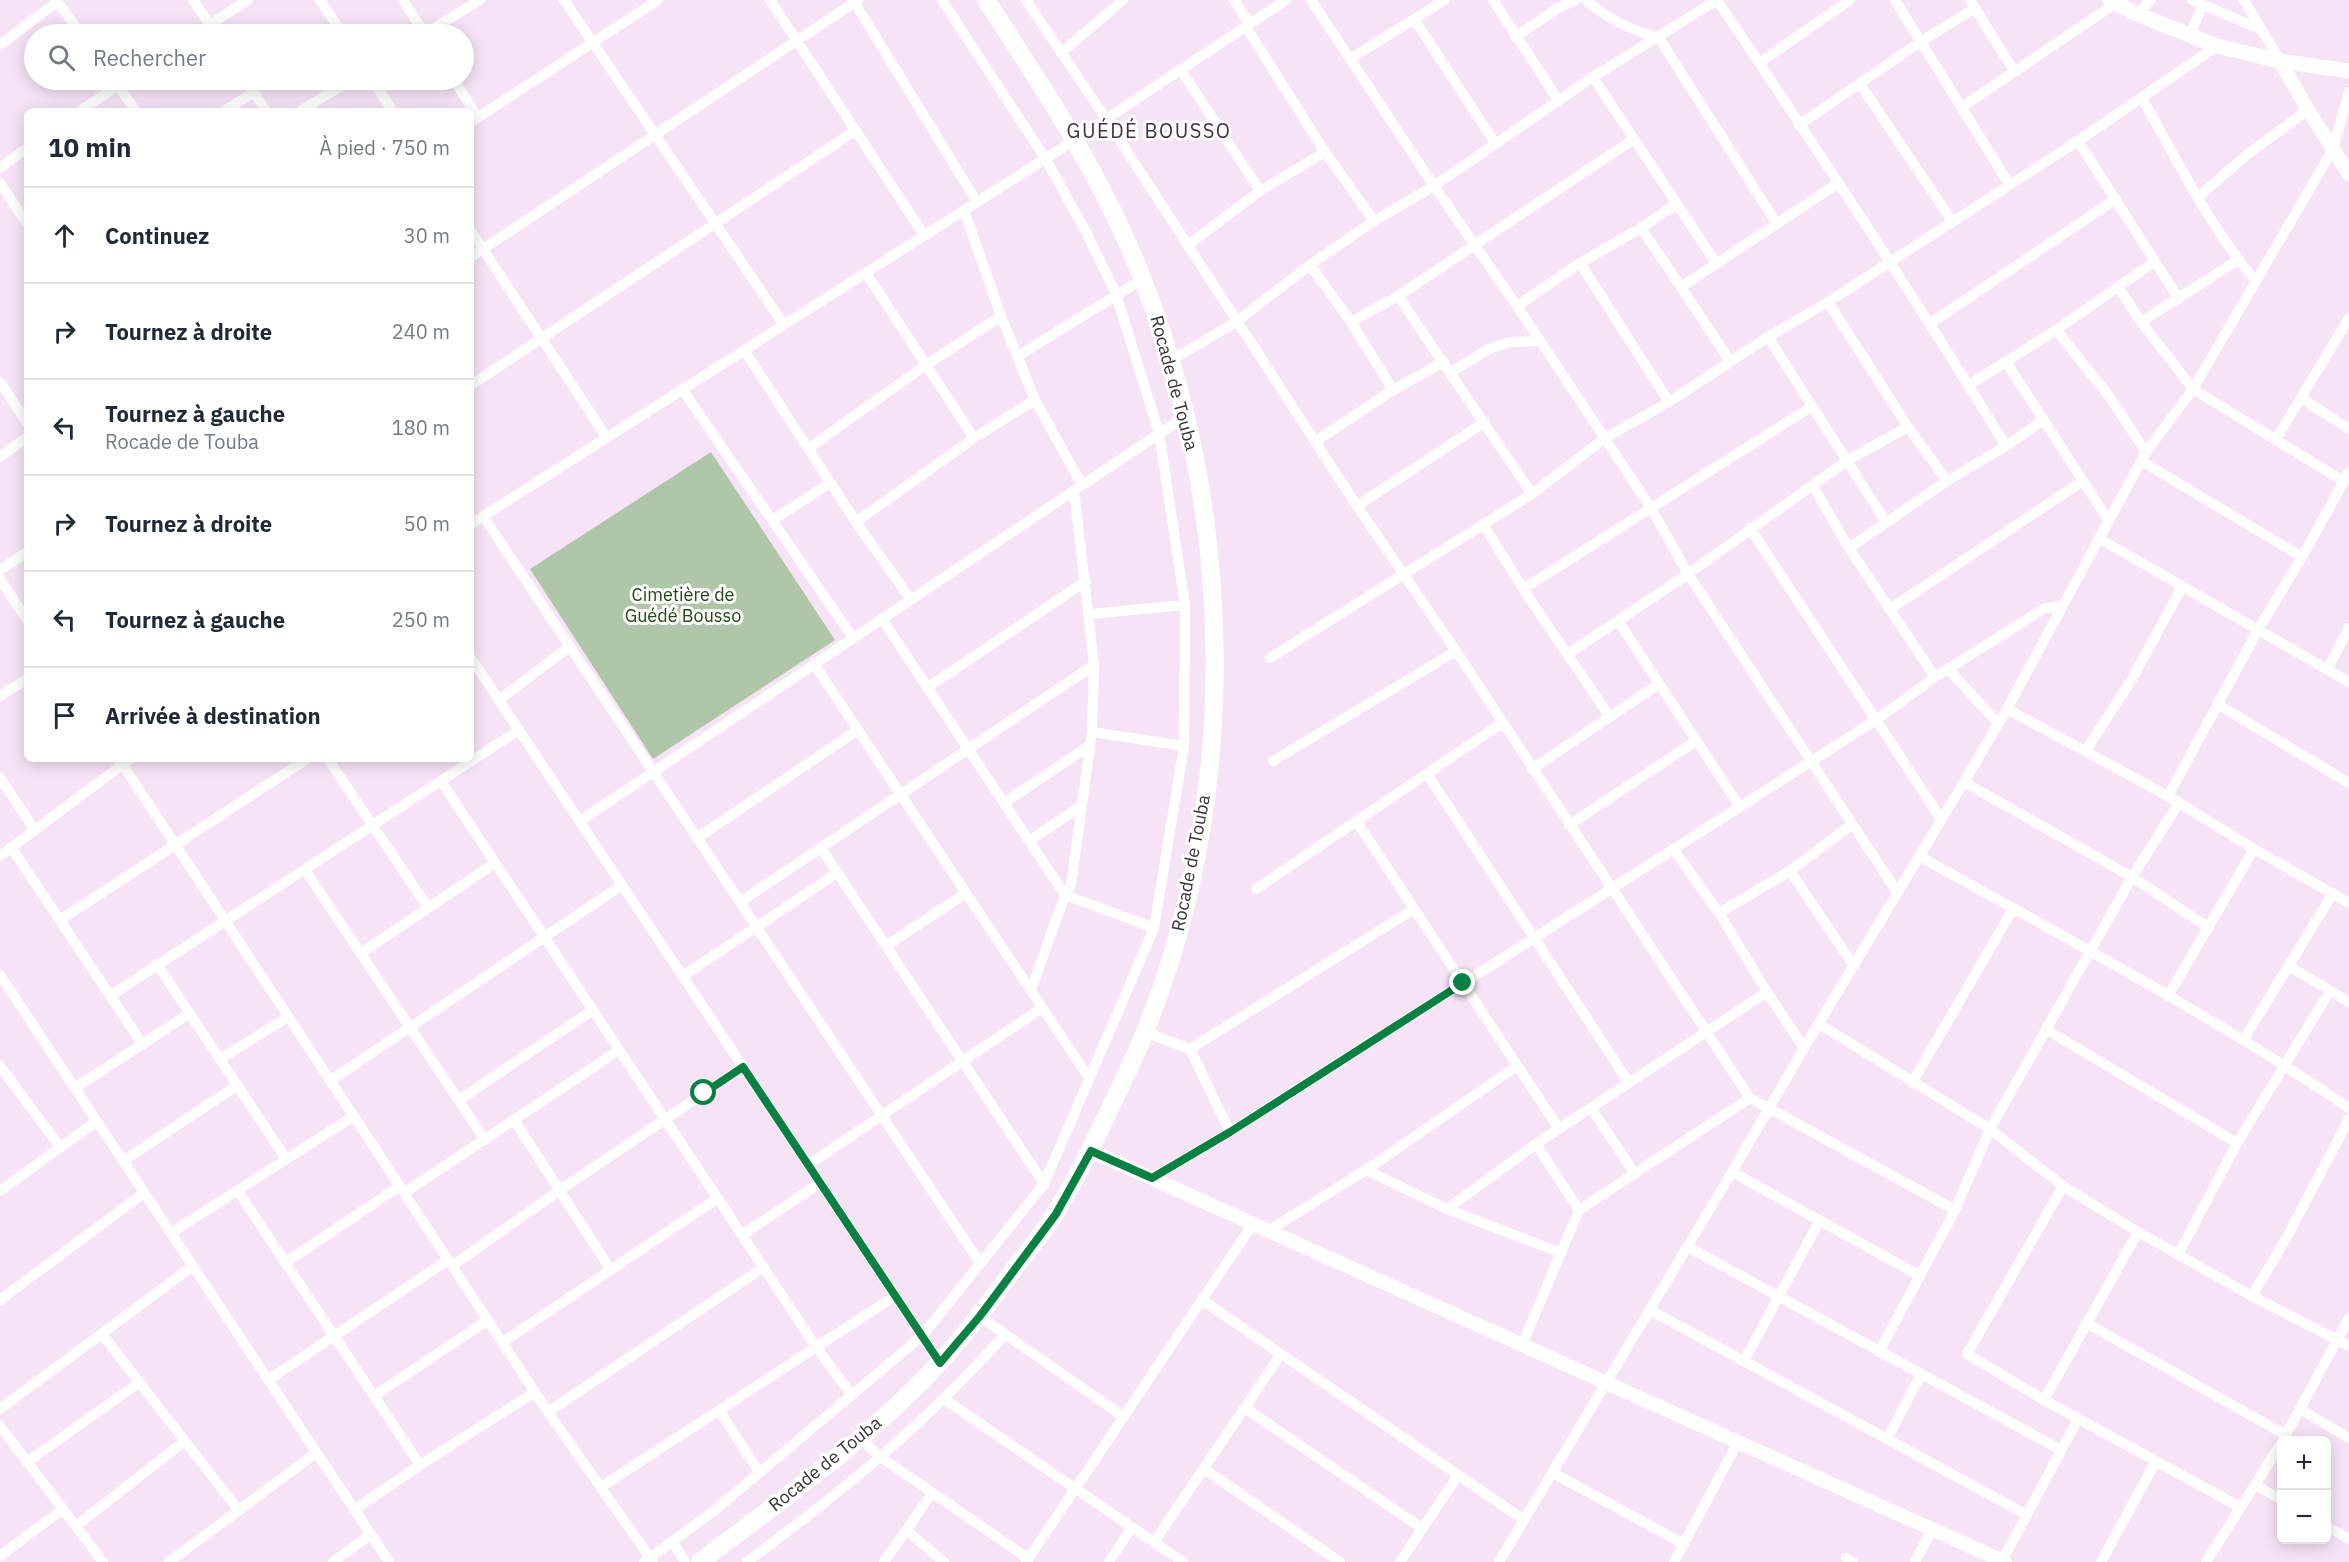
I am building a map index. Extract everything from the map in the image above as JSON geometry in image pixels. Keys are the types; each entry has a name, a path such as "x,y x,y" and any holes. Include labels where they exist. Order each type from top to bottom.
{"main road":[{"name":"Rocade de Touba","path":"700,1562 861,1439 940,1363 980,1316 1056,1214 1091,1151 1145,1032 1174,945 1190,887 1203,818 1214,702 1212,594 1208,539 1187,414 1143,279 1102,192 986,0"},
{"path":"2113,2 2217,46 2280,62 2349,70"}],"street":[{"path":"193,0 209,24"},
{"path":"220,24 248,0"},
{"path":"320,0 336,24"},
{"path":"403,0 418,24"},
{"path":"440,24 480,0"},
{"path":"564,0 784,325"},
{"path":"475,120 658,0"},
{"path":"770,0 924,235"},
{"path":"125,762 175,845 330,1081 548,1412 649,1560 715,1510 850,1394 922,1336 1044,1184 1154,928 1184,746 1185,605 1159,433 1116,294 1046,158 942,0"},
{"path":"1026,0 1106,119 1357,506 1456,651 1750,1098 1955,1210"},
{"path":"1061,53 1123,0"},
{"path":"1234,0 1325,152 1374,221"},
{"path":"474,522 1073,141 1286,0"},
{"path":"1311,0 1651,508 1688,574 1897,892"},
{"path":"1350,59 1445,0"},
{"path":"1493,0 1558,100"},
{"path":"1547,0 1558,8"},
{"path":"1515,37 1558,8 1576,0"},
{"path":"1586,0 1604,16 1630,29 1659,38 1777,224"},
{"path":"1170,361 1236,322 1374,221 1434,186 1558,100 1717,0 1931,323 2006,446"},
{"path":"1759,63 1850,0"},
{"path":"1895,0 2009,184"},
{"path":"2137,14 2151,0"},
{"path":"2192,0 2262,30"},
{"path":"2244,0 2308,110 2349,174"},
{"path":"27,24 56,1 73,24"},
{"path":"474,255 855,1 977,202"},
{"path":"1962,107 2113,2"},
{"path":"1799,125 1972,4 2013,71"},
{"path":"2190,34 2203,5"},
{"path":"1414,19 1496,143"},
{"path":"0,45 24,26"},
{"path":"1270,658 1532,494 1605,438 1669,402 1768,337 1828,302 1888,261 2078,141 2217,46"},
{"path":"1181,70 1260,191"},
{"path":"1593,77 1716,263"},
{"path":"1860,84 1952,221"},
{"path":"84,108 107,90"},
{"path":"124,90 134,108"},
{"path":"305,108 335,90"},
{"path":"379,90 391,108"},
{"path":"459,90 469,108"},
{"path":"229,108 254,92 264,108"},
{"path":"1499,1562 1897,892 1921,857 1941,819 1965,782 2145,457 2193,389 2333,149 2349,92"},
{"path":"2142,98 2198,197 2238,260 2255,280"},
{"path":"2198,197 2249,153 2308,110"},
{"path":"474,383 855,131"},
{"path":"1351,322 1398,296 1634,139"},
{"path":"2078,141 2179,299"},
{"path":"0,168 24,150"},
{"path":"1188,245 1260,191 1325,152"},
{"path":"0,183 24,219"},
{"path":"1681,287 1837,184"},
{"path":"1931,323 2116,200"},
{"path":"1517,306 1580,263 1641,228 1675,204"},
{"path":"964,210 1001,316 1035,400 1078,488 1090,614 1094,665 1092,732 1071,885 1065,895 1031,990"},
{"path":"1641,228 1730,361"},
{"path":"474,236 607,438"},
{"path":"2141,322 2238,260"},
{"path":"1969,385 2056,330 2154,262"},
{"path":"1580,263 1669,402"},
{"path":"1310,266 1351,322 1393,390"},
{"path":"866,273 974,438"},
{"path":"1018,356 1143,279"},
{"path":"2119,288 2141,322 2193,389 2276,440 2346,476 2302,558 2258,630 2168,796"},
{"path":"1398,296 1532,494"},
{"path":"1828,302 1908,427 1947,481"},
{"path":"809,448 926,364 1001,316"},
{"path":"2276,440 2349,318"},
{"path":"2056,330 2109,396 2145,457 2302,558"},
{"path":"1768,337 1886,522"},
{"path":"1451,372 1489,349 1509,342 1539,341"},
{"path":"744,350 856,522 911,600"},
{"path":"1316,441 1393,390 1444,362"},
{"path":"2006,362 2109,521"},
{"path":"0,382 24,418"},
{"path":"682,390 853,638"},
{"path":"2301,398 2349,429"},
{"path":"856,522 974,438 1035,400"},
{"path":"1523,589 1811,407"},
{"path":"580,821 1187,414"},
{"path":"1849,548 1947,481 2006,446 2043,420"},
{"path":"1357,506 1485,422"},
{"path":"1568,654 1688,574 1848,460 1908,427"},
{"path":"0,457 24,439"},
{"path":"1890,609 2083,482"},
{"path":"773,520 830,483"},
{"path":"1813,486 1849,548 1935,677"},
{"path":"483,516 980,1263"},
{"path":"1483,524 1523,589 1610,717"},
{"path":"1750,528 1941,819"},
{"path":"2100,539 2349,682"},
{"path":"0,570 24,554"},
{"path":"0,579 24,615"},
{"path":"927,688 1086,581"},
{"path":"2086,750 2132,679 2182,587"},
{"path":"1090,614 1185,605"},
{"path":"1152,1178 1230,1132 1811,762 1876,720 1935,677 2045,608 2062,606"},
{"path":"882,619 1065,895 1154,928"},
{"path":"1618,621 1740,807"},
{"path":"2327,670 2349,628"},
{"path":"499,700 569,647"},
{"path":"1273,761 1456,651"},
{"path":"474,662 940,1363"},
{"path":"814,664 1089,1078"},
{"path":"740,902 1094,665"},
{"path":"1948,670 1998,723"},
{"path":"0,696 24,681"},
{"path":"1532,769 1659,684"},
{"path":"2217,704 2349,783"},
{"path":"2007,709 2168,796 2254,849 2349,901"},
{"path":"1256,889 1502,723"},
{"path":"474,759 519,730"},
{"path":"697,838 858,730"},
{"path":"1092,732 1184,746"},
{"path":"1569,825 1696,741"},
{"path":"1004,803 1089,746"},
{"path":"0,856 123,762"},
{"path":"60,920 302,762"},
{"path":"330,762 428,908"},
{"path":"110,996 470,762"},
{"path":"1427,774 1629,1083"},
{"path":"0,778 34,829"},
{"path":"441,781 816,1347 850,1394"},
{"path":"1965,782 2132,877 2209,928"},
{"path":"1879,1352 1955,1210 1990,1129 2132,877 2179,803"},
{"path":"1029,841 1081,806"},
{"path":"1357,822 1558,1129"},
{"path":"1719,913 1790,871 1851,825"},
{"path":"11,847 142,1045"},
{"path":"821,848 1044,1184"},
{"path":"1673,849 1719,913 1804,1048"},
{"path":"2168,996 2254,849"},
{"path":"1921,857 2091,950 2244,1039 2349,1108"},
{"path":"361,953 495,863"},
{"path":"305,870 485,1140"},
{"path":"1790,871 1854,966"},
{"path":"683,976 837,873"},
{"path":"330,1081 622,885"},
{"path":"886,946 966,893"},
{"path":"2244,1039 2333,893"},
{"path":"1190,1049 1414,909"},
{"path":"1912,1083 2013,909"},
{"path":"157,964 286,1159"},
{"path":"2289,966 2349,1002"},
{"path":"0,975 389,1562"},
{"path":"2178,1255 2237,1143 2330,991"},
{"path":"1447,1209 1558,1129 1767,992"},
{"path":"808,1165 1042,1008"},
{"path":"459,1100 593,1010"},
{"path":"75,1088 190,1013"},
{"path":"220,1059 288,1017"},
{"path":"1819,1024 1990,1129 2063,1186 2138,1232 2252,1296 2349,1346"},
{"path":"2047,1030 2237,1143"},
{"path":"1145,1032 1190,1049 1230,1132"},
{"path":"285,1263 485,1140 620,1050"},
{"path":"0,1066 60,1147"},
{"path":"1268,1231 1366,1170 1517,1066"},
{"path":"268,1380 450,1263 743,1067"},
{"path":"123,1161 238,1085"},
{"path":"1522,1345 1579,1210 1750,1098"},
{"path":"1591,1108 1635,1174"},
{"path":"171,1233 354,1116"},
{"path":"2252,1296 2288,1235 2349,1119"},
{"path":"514,1120 611,1270"},
{"path":"0,1191 97,1121"},
{"path":"1536,1144 1579,1210"},
{"path":"1091,1151 2003,1561 2078,1419"},
{"path":"1366,1170 1447,1209 1561,1253"},
{"path":"1732,1172 1920,1276"},
{"path":"742,1235 820,1183"},
{"path":"2063,1186 1966,1354 2078,1419 2240,1507"},
{"path":"237,1190 420,1464"},
{"path":"0,1300 144,1193"},
{"path":"502,1342 718,1198"},
{"path":"1744,1361 1820,1220"},
{"path":"861,1439 879,1456 1028,1560 1253,1224"},
{"path":"2044,1400 2085,1323 2138,1232"},
{"path":"1688,1247 2061,1450"},
{"path":"0,1409 193,1266"},
{"path":"548,1412 764,1267"},
{"path":"601,1487 895,1296"},
{"path":"1202,1300 1524,1520"},
{"path":"1650,1310 2027,1515"},
{"path":"980,1316 1124,1417"},
{"path":"2285,1436 2349,1318"},
{"path":"374,1396 488,1320"},
{"path":"2085,1323 2278,1436"},
{"path":"102,1334 239,1511"},
{"path":"747,1562 816,1510 944,1399 1006,1334"},
{"path":"1154,1542 1281,1354"},
{"path":"1887,1439 1921,1374"},
{"path":"27,1462 140,1382"},
{"path":"354,1510 420,1464 535,1392"},
{"path":"944,1399 1183,1562"},
{"path":"1245,1408 1423,1529"},
{"path":"2300,1409 2349,1438"},
{"path":"719,1410 759,1472"},
{"path":"0,1426 103,1562"},
{"path":"76,1526 185,1441"},
{"path":"1674,1562 1738,1442"},
{"path":"2210,1561 2240,1507 2277,1449"},
{"path":"169,1562 316,1454"},
{"path":"2101,1562 2156,1461"},
{"path":"1204,1469 1340,1562"},
{"path":"1553,1473 1684,1544"},
{"path":"1400,1562 1458,1475"},
{"path":"2255,1485 2277,1497"},
{"path":"884,1562 932,1493"},
{"path":"0,1556 63,1509"},
{"path":"1109,1562 1132,1527"},
{"path":"1915,1562 1932,1529"},
{"path":"2331,1529 2349,1539"},
{"path":"906,1530 944,1562"},
{"path":"333,1562 370,1535"},
{"path":"672,1541 685,1562"}],"green space":[{"name":"Cimetière de Guédé Bousso","path":"711,452 835,640 653,759 530,569"}],"district":[{"name":"GUÉDÉ BOUSSO","path":"1149,131"}],"route":[{"path":"704,1093 743,1067 940,1363 980,1316 1056,1214 1091,1151 1152,1178 1230,1132 1463,983"}]}
